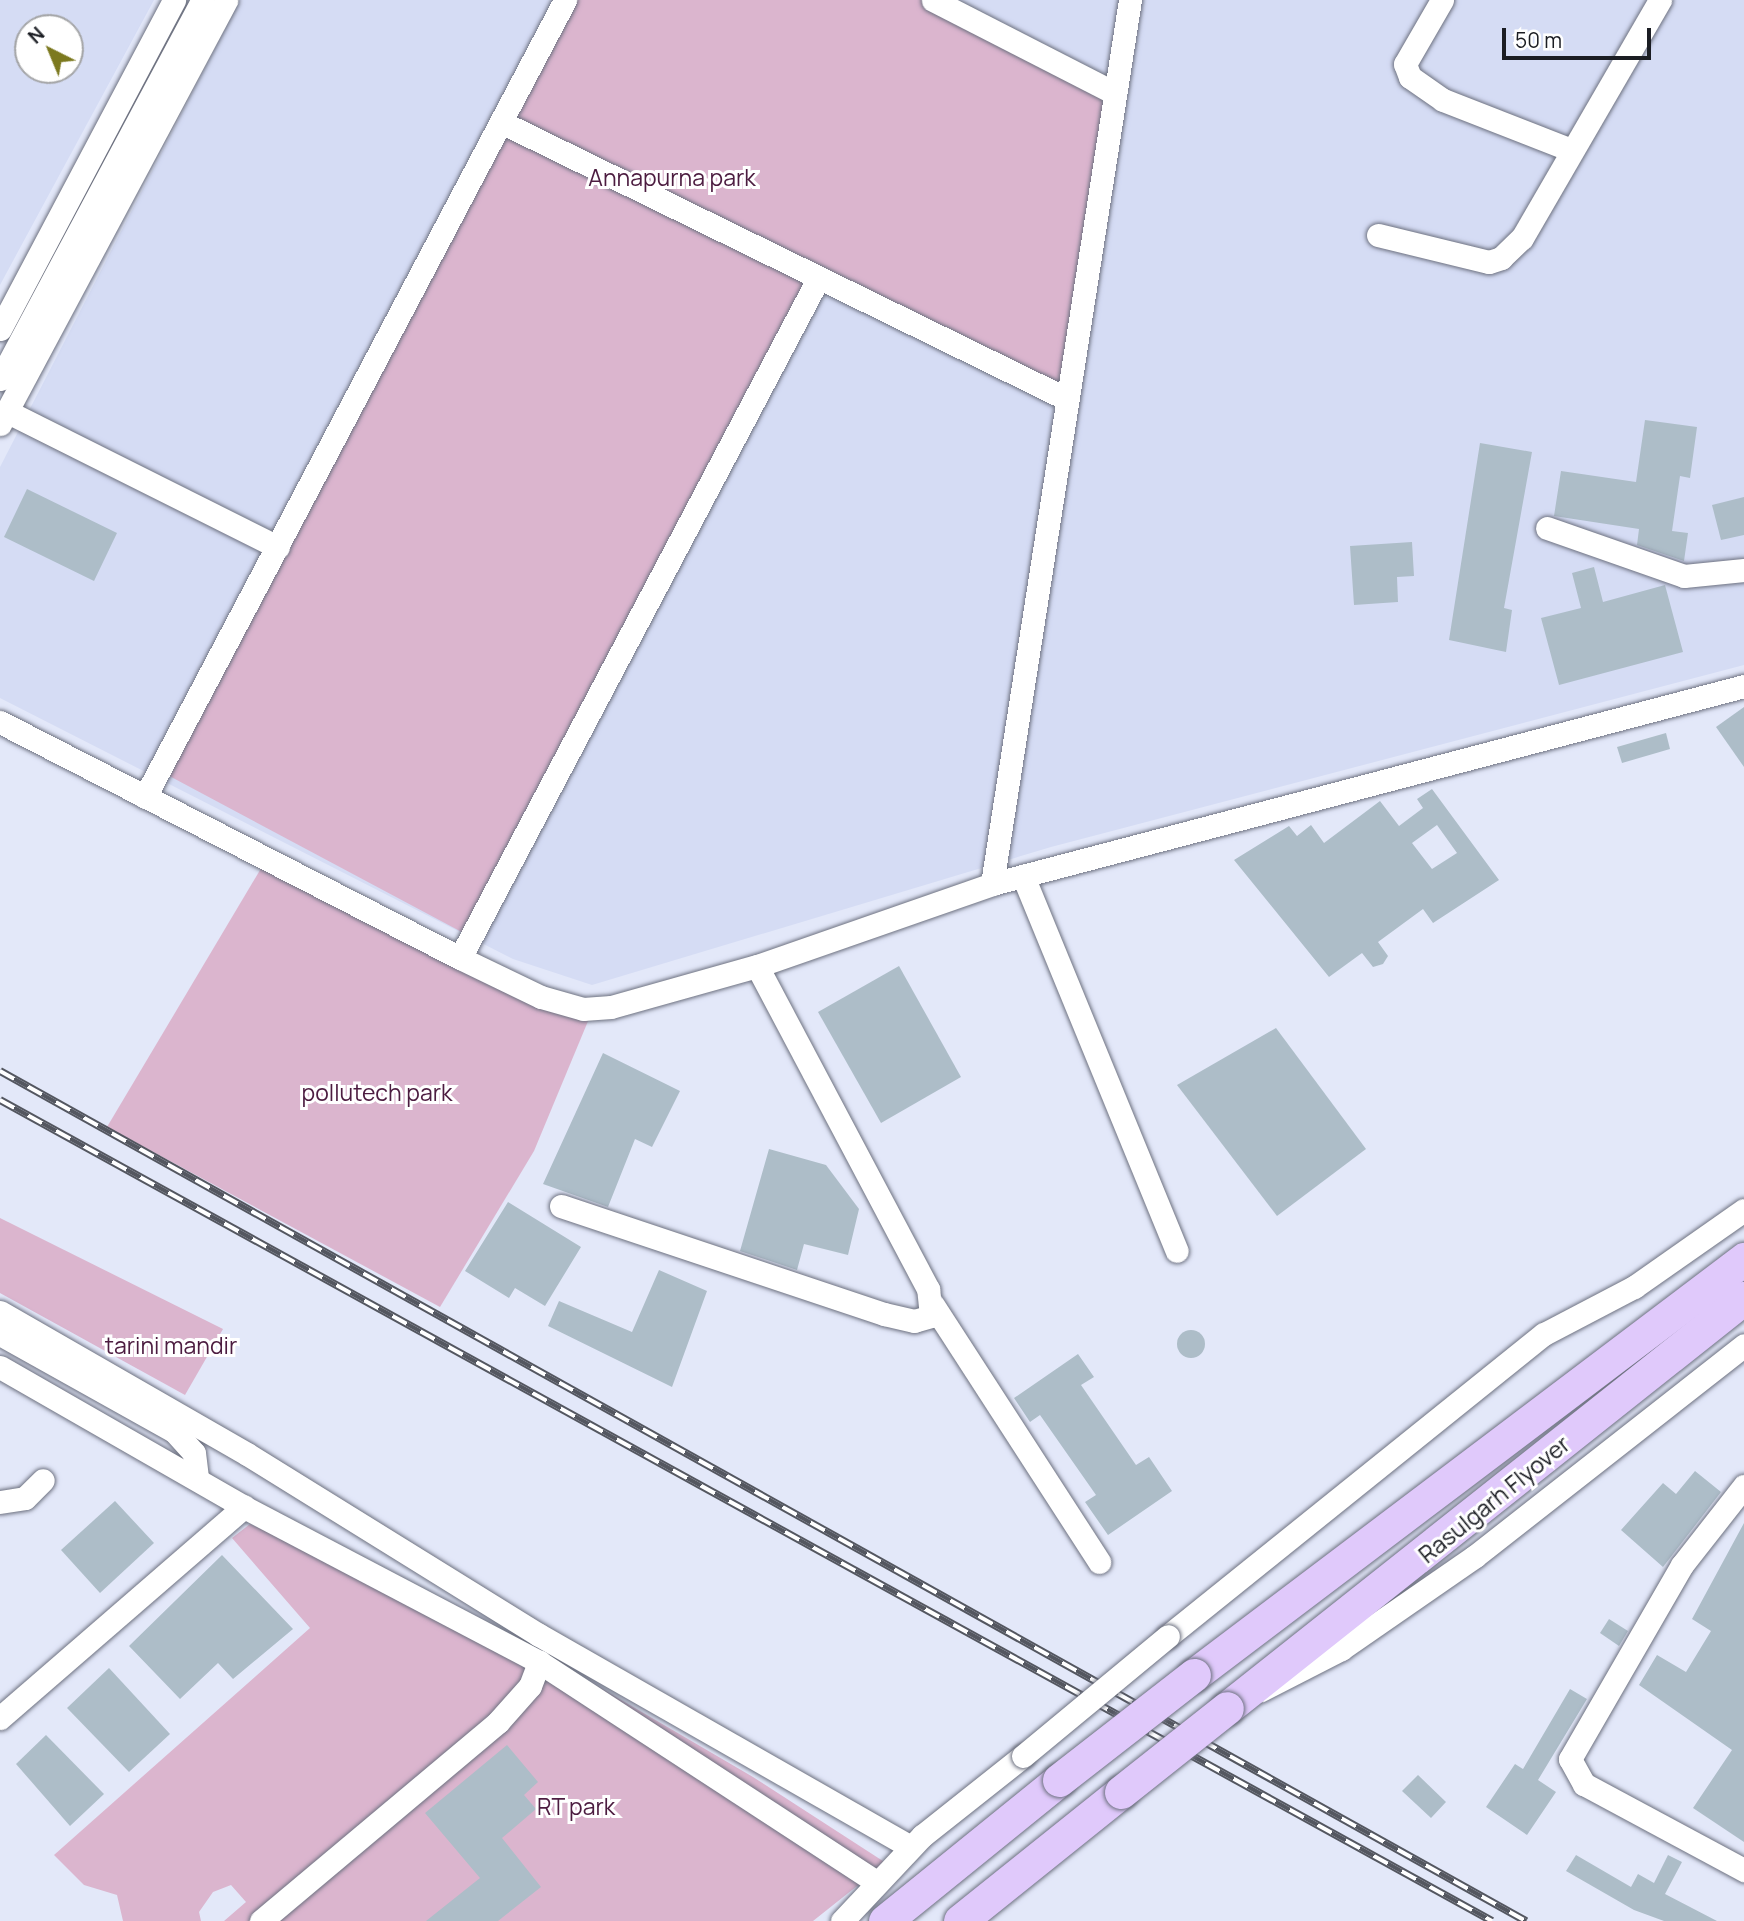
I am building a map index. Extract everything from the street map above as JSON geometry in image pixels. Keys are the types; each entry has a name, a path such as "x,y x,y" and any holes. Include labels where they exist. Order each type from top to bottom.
{"highway":[{"name":"Rasulgarh Flyover","path":"885,1921 1194,1675 1358,1555 1744,1259"},
{"name":"Rasulgarh Flyover","path":"960,1921 1335,1626 1744,1298"}],"street":[{"path":"0,329 174,0"},
{"path":"0,379 202,0"},
{"path":"226,0 3,418 278,547"},
{"path":"145,797 565,0"},
{"path":"933,0 1115,93"},
{"path":"992,884 1130,0"},
{"path":"1441,0 1405,64 1410,77 1443,100 1571,150"},
{"path":"1378,235 1489,262 1501,258 1522,238 1660,0"},
{"path":"501,122 1067,399"},
{"path":"460,958 818,279"},
{"path":"1547,528 1684,576 1744,570"},
{"path":"0,722 460,958 541,997 583,1009 611,1007 757,966 992,884 1744,686"},
{"path":"1023,876 1177,1251"},
{"path":"757,966 933,1305 1100,1562"},
{"path":"561,1206 914,1321 931,1316 933,1305"},
{"path":"842,1921 875,1881 911,1847 1168,1636 1545,1334 1634,1287 1744,1210"},
{"path":"0,1312 221,1439 539,1635 911,1847"},
{"path":"3,1335 175,1432 194,1453 197,1478"},
{"path":"1234,1703 1290,1680 1441,1580 1744,1345"},
{"path":"0,1367 244,1507 539,1662 875,1881"},
{"path":"175,1432 221,1439"},
{"path":"0,1502 25,1498 43,1480"},
{"path":"1744,1486 1682,1565 1570,1759 1584,1784 1744,1870"},
{"path":"0,1718 244,1507"},
{"path":"261,1921 498,1722 530,1686 539,1662"}],"shaded area":[{"path":"0,0 154,0 0,285"},
{"path":"240,0 1744,0 1744,665 1051,847 592,985 513,959 0,698 0,467"}],"green space":[{"name":"Annapurna park","path":"565,0 932,0 1114,93 1067,399 817,278 471,937 160,771"},
{"name":"pollutech park","path":"266,860 591,1014 534,1151 440,1307 107,1127"},
{"name":"tarini mandir","path":"0,1218 223,1329 185,1395 0,1293"},
{"name":"RT park","path":"250,1524 551,1659 753,1777 886,1863 813,1921 224,1921 246,1902 231,1885 213,1892 199,1912 201,1921 123,1921 117,1895 84,1885 54,1855 310,1628 232,1538"}],"building":[{"path":"1645,420 1697,427 1690,478 1680,476 1672,531 1688,533 1684,561 1637,545 1639,529 1554,516 1561,471 1636,482"},
{"path":"1480,443 1532,452 1504,608 1512,610 1506,652 1449,640"},
{"path":"27,489 117,533 94,581 4,537"},
{"path":"1744,497 1744,535 1721,540 1712,505"},
{"path":"1412,542 1414,576 1397,577 1398,602 1354,605 1350,546"},
{"path":"1594,567 1603,602 1665,585 1683,652 1559,685 1541,618 1581,608 1572,573"},
{"path":"1744,707 1744,767 1716,727"},
{"path":"1666,733 1670,749 1622,763 1617,747"},
{"path":"1432,789 1499,880 1433,923 1423,909 1378,942 1388,956 1383,964 1373,967 1362,953 1329,977 1234,860 1289,826 1297,836 1311,825 1324,843 1380,801 1399,826 1423,808 1417,799","holes":["1437,825 1457,853 1432,869 1412,843"]},
{"path":"899,966 961,1077 881,1123 818,1012"},
{"path":"1276,1028 1366,1149 1277,1216 1177,1085"},
{"path":"603,1053 680,1091 652,1147 635,1139 608,1207 543,1184"},
{"path":"769,1149 826,1165 859,1209 848,1255 804,1244 797,1270 740,1251"},
{"path":"508,1202 581,1247 545,1306 515,1288 509,1298 465,1271"},
{"path":"659,1270 707,1291 672,1387 548,1326 559,1301 632,1332"},
{"path":"1191,1330 1201,1334 1205,1344 1201,1354 1191,1358 1181,1354 1177,1344 1181,1334"},
{"path":"1078,1354 1094,1377 1081,1385 1136,1465 1149,1457 1172,1491 1108,1535 1085,1502 1096,1495 1040,1415 1030,1422 1014,1398"},
{"path":"1695,1471 1721,1492 1663,1567 1621,1530 1663,1483 1676,1494"},
{"path":"115,1501 154,1543 100,1593 61,1550"},
{"path":"1744,1523 1744,1842 1693,1808 1732,1750 1639,1685 1657,1655 1686,1672 1711,1631 1692,1619"},
{"path":"222,1555 293,1629 233,1679 218,1663 180,1699 129,1646"},
{"path":"1609,1619 1628,1631 1619,1646 1600,1633"},
{"path":"109,1668 170,1734 129,1772 67,1708"},
{"path":"1570,1689 1587,1699 1538,1780 1556,1792 1527,1835 1486,1807 1515,1764 1523,1769"},
{"path":"46,1735 104,1794 70,1826 16,1764"},
{"path":"507,1745 538,1782 524,1795 536,1809 502,1838 541,1887 498,1921 426,1921 480,1878 425,1813"},
{"path":"1418,1775 1446,1802 1431,1818 1402,1791"},
{"path":"1576,1855 1631,1887 1638,1874 1654,1883 1668,1855 1682,1862 1665,1894 1717,1921 1664,1921 1634,1910 1566,1871"}],"railway":[{"path":"0,1071 1526,1921"},
{"path":"0,1100 1492,1921"}]}
